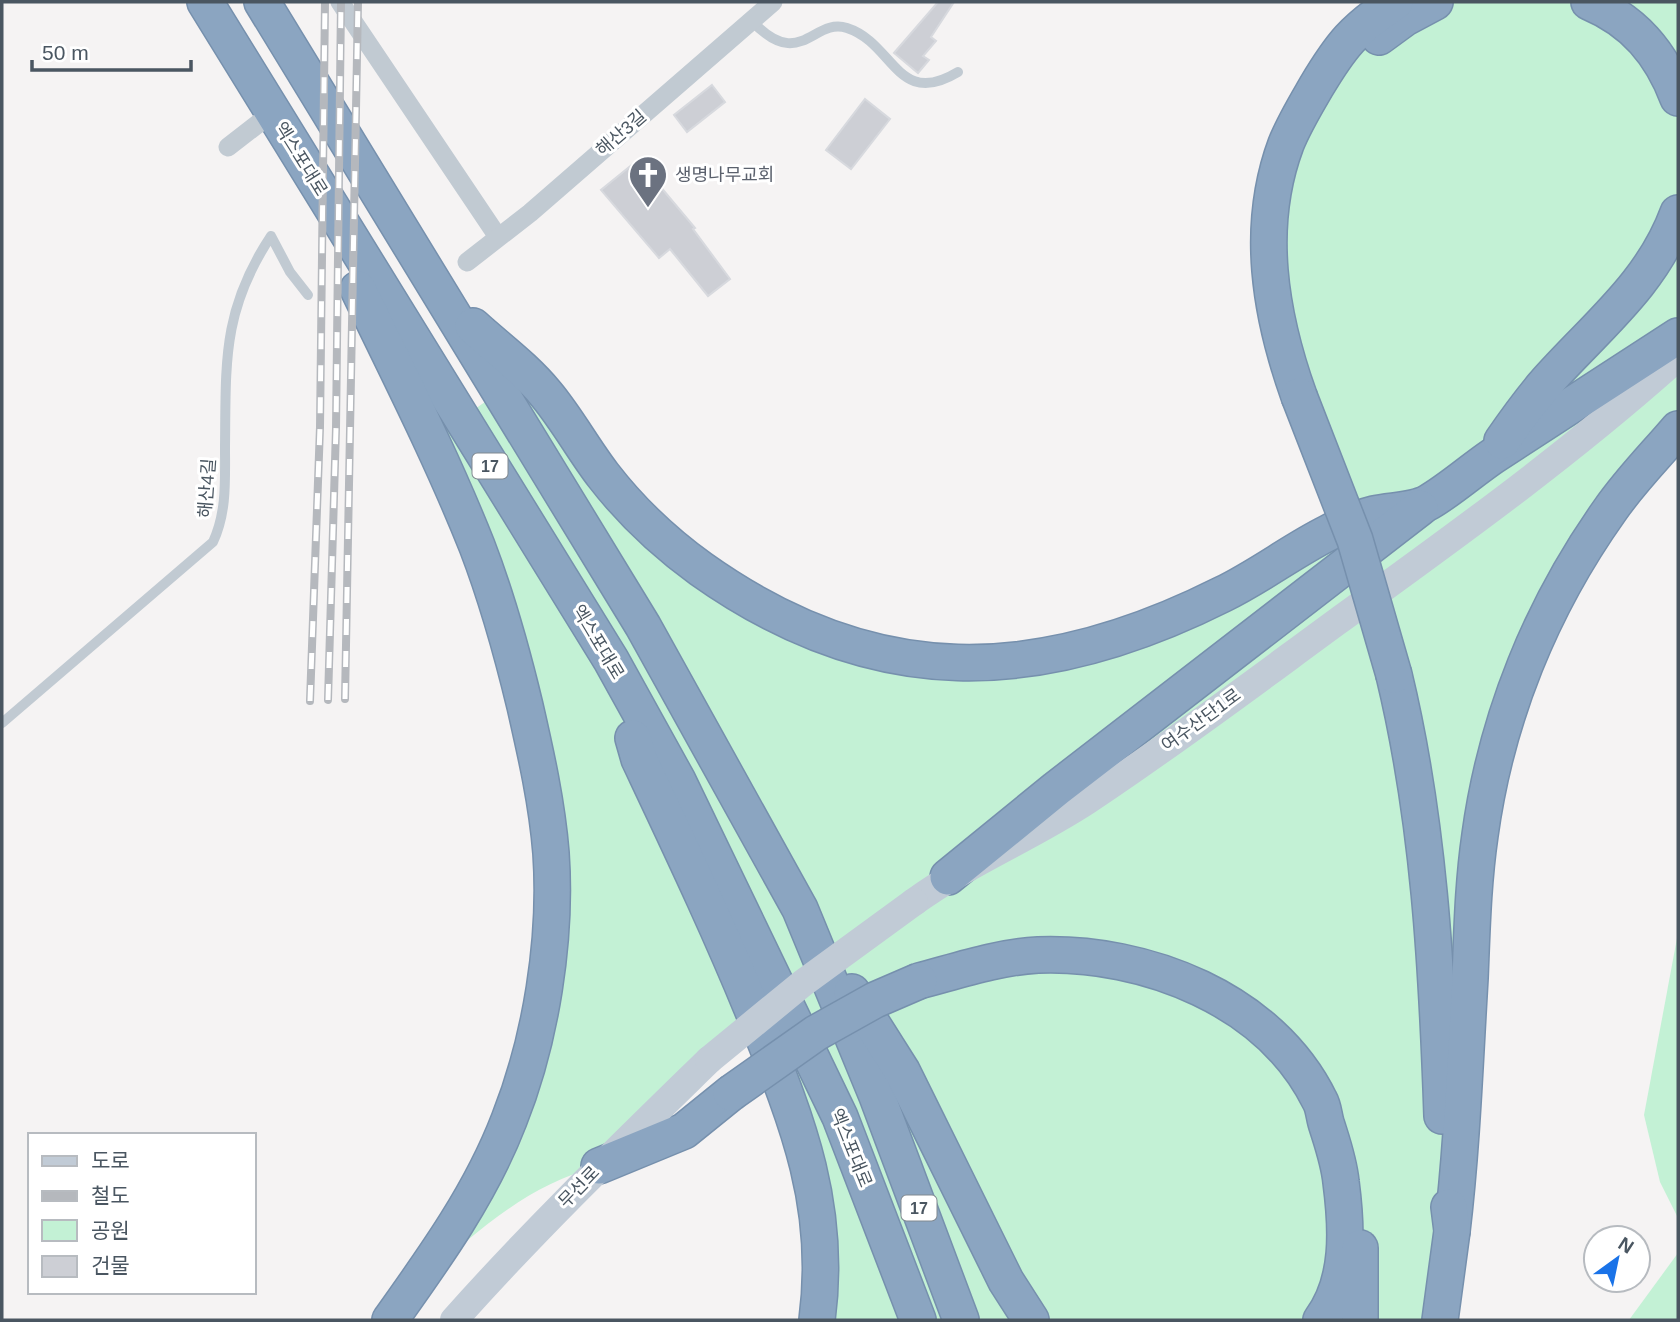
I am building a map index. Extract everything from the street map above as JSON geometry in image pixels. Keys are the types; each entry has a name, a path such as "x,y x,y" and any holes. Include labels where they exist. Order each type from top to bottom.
{"highway":[{"name":"엑스포대로","path":"205,2 611,660 678,781 840,1117 918,1320"},
{"name":"17","path":"262,2 643,626 800,909 877,1096 961,1320"},
{"path":"1395,2 1354,32 1336,53 1286,144 1274,186 1269,227 1270,268 1276,318 1299,396 1355,541 1394,675 1411,754 1424,842 1438,1004 1443,1121 1452,1231"},
{"path":"1317,87 1392,27 1435,2"},
{"path":"1589,2 1621,19 1648,43 1670,76 1678,99"},
{"path":"272,113 439,456 479,550 508,637 521,691 541,779 551,855 549,939 541,999 532,1047 510,1120 480,1184 390,1320"},
{"path":"1489,459 1545,385 1637,286 1664,247 1678,212"},
{"path":"445,301 543,390 618,493 670,544 700,568 739,593 811,631 851,646 894,656 967,664 1047,657 1088,648 1138,632 1225,594 1345,524 1371,514 1426,504"},
{"path":"948,877 1066,780 1426,504 1489,459 1678,336"},
{"path":"1440,1320 1461,1160 1476,869 1488,791 1506,714 1533,643 1583,550 1611,508 1678,429"},
{"path":"611,660 639,758 724,939 795,1115 811,1175 820,1237 821,1290 817,1320"},
{"path":"800,909 902,1071 1006,1281 1031,1320"},
{"path":"599,1166 684,1131 731,1093 817,1033 874,1000 919,981 973,966 1036,955 1090,957 1137,966 1190,984 1246,1014 1275,1040 1301,1071 1340,1130 1355,1192 1361,1277 1360,1320"},
{"path":"1321,1102 1339,1161 1346,1217 1341,1272 1333,1298 1321,1320"}],"street":[{"path":"340,2 498,237"},
{"name":"해산3길","path":"467,262 530,213 773,2"},
{"path":"228,148 272,113"},
{"name":"여수산단1로","path":"709,1060 803,983 948,877 1039,831 1115,781 1461,532 1577,442 1678,357"},
{"name":"무선로","path":"454,1320 500,1268 599,1166 709,1060"}],"lane":[{"path":"751,20 767,33 793,44 801,43 833,27 849,29 859,33 900,72 916,82 928,85 940,83 958,72"},
{"name":"해산4길","path":"2,723 214,542 224,509 226,366 231,327 237,300 247,277 271,236 290,272 308,295"}],"green space":[{"path":"1395,2 1678,2 1678,429 1644,468 1506,714 1440,1320 817,1320 821,1258 754,1022 599,1166 544,1187 496,1218 464,1243 522,1083 546,813 431,440 526,373 603,475 811,631 1047,658 1345,524 1290,370 1280,164"},
{"path":"1678,933 1678,1218 1660,1182 1644,1115"},
{"path":"1678,1253 1678,1320 1629,1320 1648,1294 1652,1294 1652,1289"}],"building":[{"path":"938,2 954,2 931,37 936,41 923,56 929,60 918,73 894,53"},
{"path":"712,85 725,102 687,132 674,115"},
{"path":"865,99 890,119 851,169 826,150"},
{"name":"생명나무교회","path":"638,160 695,228 693,229 730,279 708,296 670,249 659,258 601,190"}],"railway":[{"path":"310,701 320,427 325,2"},
{"path":"328,700 336,428 341,2"},
{"path":"345,699 358,2"}],"place":[{"name":"생명나무교회","path":"648,209"}]}
